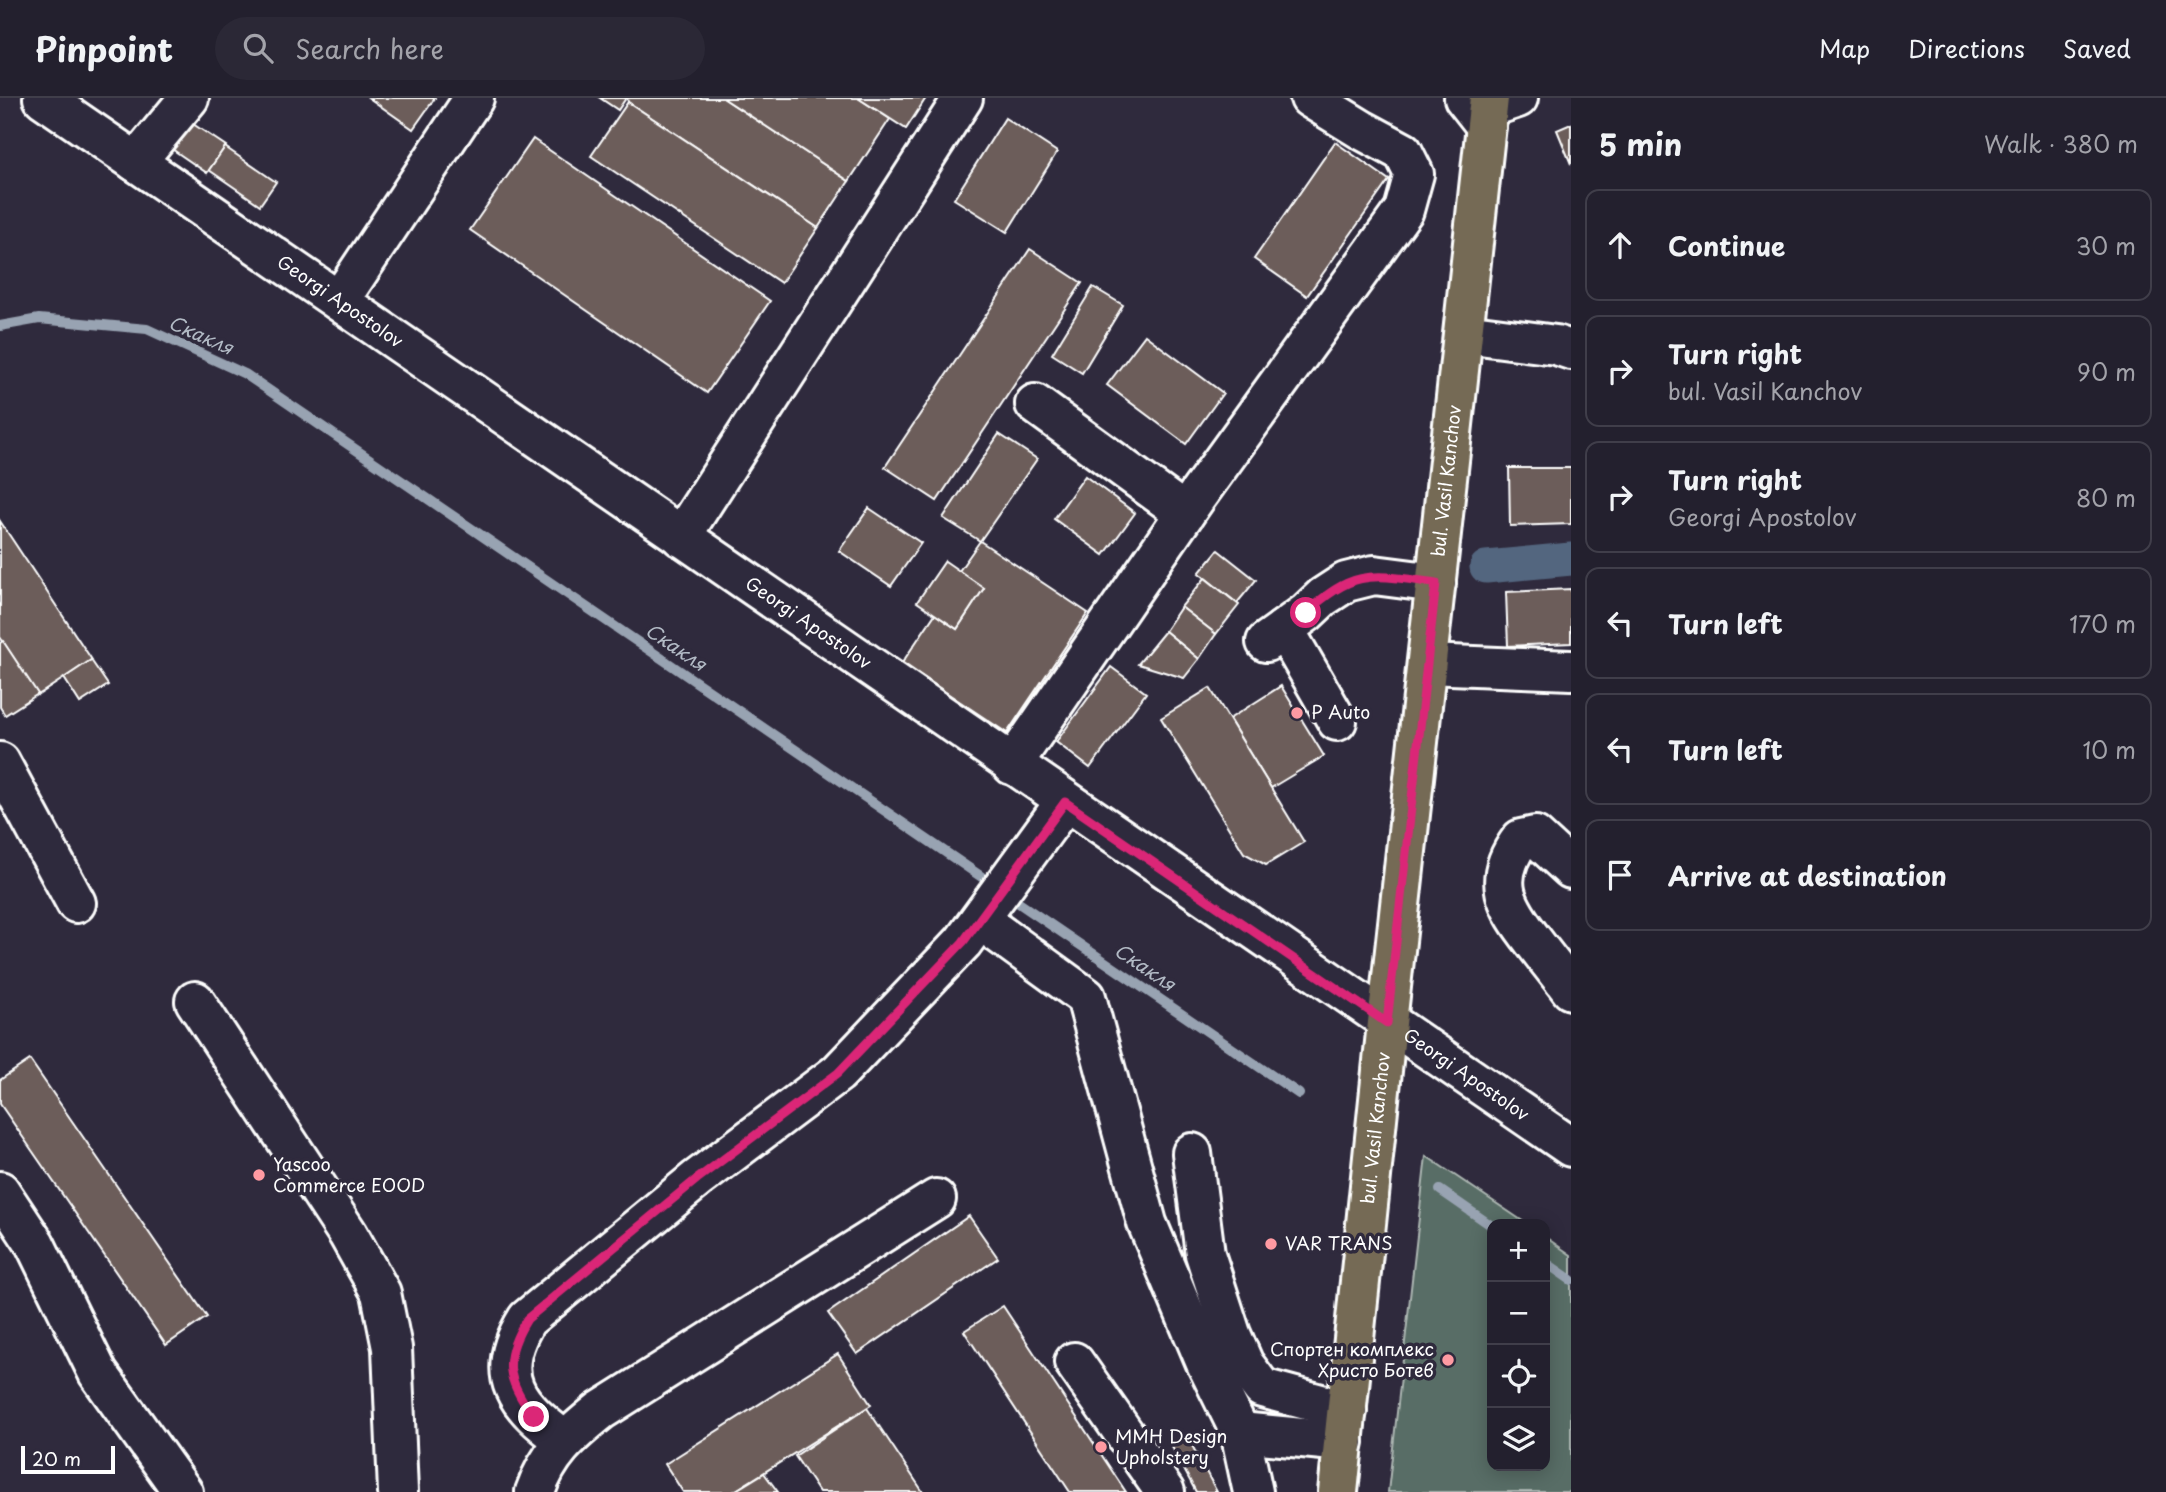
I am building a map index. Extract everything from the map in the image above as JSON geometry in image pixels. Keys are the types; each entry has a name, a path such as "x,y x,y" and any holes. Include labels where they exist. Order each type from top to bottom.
{"main road":[{"name":"bul. Vasil Kanchov","path":"1338,1492 1489,106"}],"street":[{"path":"136,162 189,98"},
{"path":"339,301 474,98"},
{"path":"681,537 963,98"},
{"path":"1012,765 1185,513 1404,210 1414,174 1403,152 1310,98"},
{"name":"Georgi Apostolov","path":"66,104 136,162 1571,1147"},
{"path":"1464,333 1556,345 1571,350"},
{"path":"1035,404 1185,513"},
{"path":"1337,721 1275,635 1346,582 1374,575 1436,583"},
{"path":"1427,664 1571,670"},
{"path":"0,762 76,903"},
{"path":"564,1440 534,1417 517,1395 510,1370 514,1340 527,1319 697,1179 838,1073 963,942 1065,802"},
{"path":"1571,869 1535,836 1521,839 1508,855 1504,875 1505,897 1516,919 1571,990"},
{"path":"986,912 1086,997 1147,1223 1205,1362 1240,1432 1253,1492"},
{"path":"195,1001 348,1234 381,1293 392,1348 398,1492"},
{"path":"1192,1153 1205,1254 1231,1334 1244,1364 1262,1388 1345,1427"},
{"path":"0,1191 35,1244 99,1373 183,1492"},
{"path":"535,1492 542,1471 564,1440 600,1411 936,1199"},
{"path":"1074,1362 1165,1492"},
{"path":"1240,1432 1345,1427"}],"green space":[{"name":"Спортен комплекс Христо Ботев","path":"1426,1156 1520,1219 1487,1219 1487,1471 1550,1471 1550,1240 1571,1255 1571,1492 1388,1492"}],"building":[{"path":"369,98 435,98 413,129"},
{"path":"600,98 626,98 618,110"},
{"path":"627,98 723,98 849,181 818,228 628,102"},
{"path":"723,98 858,98 890,119 849,181"},
{"path":"858,98 926,98 906,129"},
{"path":"628,102 818,228 781,283 591,156"},
{"path":"1005,118 1057,152 1007,232 954,199"},
{"path":"187,120 226,146 207,173 169,147"},
{"path":"1571,124 1571,164 1557,130"},
{"path":"533,139 770,301 707,393 470,230"},
{"path":"1335,142 1389,180 1307,296 1254,259"},
{"path":"225,147 276,182 260,205 209,170"},
{"path":"1030,249 1082,283 937,501 885,467"},
{"path":"1093,287 1123,305 1082,373 1052,354"},
{"path":"1145,335 1223,393 1186,444 1107,385"},
{"path":"999,434 1037,459 980,541 943,518"},
{"path":"1509,468 1571,468 1571,524 1510,526"},
{"path":"1085,476 1135,513 1104,555 1054,519"},
{"path":"869,508 921,543 891,586 839,551"},
{"path":"0,521 92,660 38,695 0,637"},
{"path":"980,541 1088,613 1007,733 902,663 935,614 957,629 984,588 959,571"},
{"path":"1218,550 1256,580 1237,603 1199,573"},
{"path":"945,561 984,588 957,629 917,602"},
{"path":"1205,578 1239,605 1216,634 1181,607"},
{"path":"1571,589 1571,643 1508,646 1506,592"},
{"path":"1181,607 1216,634 1199,659 1165,631"},
{"path":"1165,631 1199,659 1184,678 1138,664"},
{"path":"3,641 38,694 5,715 0,707 0,643"},
{"path":"91,660 108,685 80,703 64,678"},
{"path":"1111,667 1146,693 1090,768 1056,742"},
{"path":"1281,686 1324,756 1271,788 1229,719"},
{"path":"1210,688 1304,842 1266,865 1244,853 1161,718"},
{"path":"30,1060 207,1317 166,1345 0,1104 0,1080"},
{"path":"969,1216 998,1258 857,1354 828,1313"},
{"path":"1003,1306 1126,1492 1070,1492 964,1331"},
{"path":"838,1354 871,1405 733,1492 683,1492 665,1464"},
{"path":"867,1408 923,1492 819,1492 795,1456"},
{"path":"1188,1438 1217,1492 1196,1492 1172,1447"},
{"path":"764,1473 778,1492 733,1492"}],"waterway":[{"name":"Скакля","path":"0,326 39,319 147,329 245,374 995,886"},
{"path":"1486,567 1571,559"},
{"name":"Скакля","path":"1007,895 1299,1094"},
{"name":"Скакля","path":"1440,1190 1487,1223"},
{"name":"Скакля","path":"1550,1265 1571,1280"}],"place":[{"name":"P Auto","path":"1297,713"},
{"name":"Yascoo Commerce EOOD","path":"259,1175"},
{"name":"VAR TRANS","path":"1271,1244"},
{"name":"Спортен комплекс Христо Ботев","path":"1448,1360"},
{"name":"MMH Design Upholstery","path":"1101,1447"}],"route":[{"path":"534,1417 517,1395 510,1370 514,1340 527,1319 697,1179 838,1073 963,942 1065,802 1387,1023 1436,583 1374,575 1346,582 1323,597 1306,613"}]}
